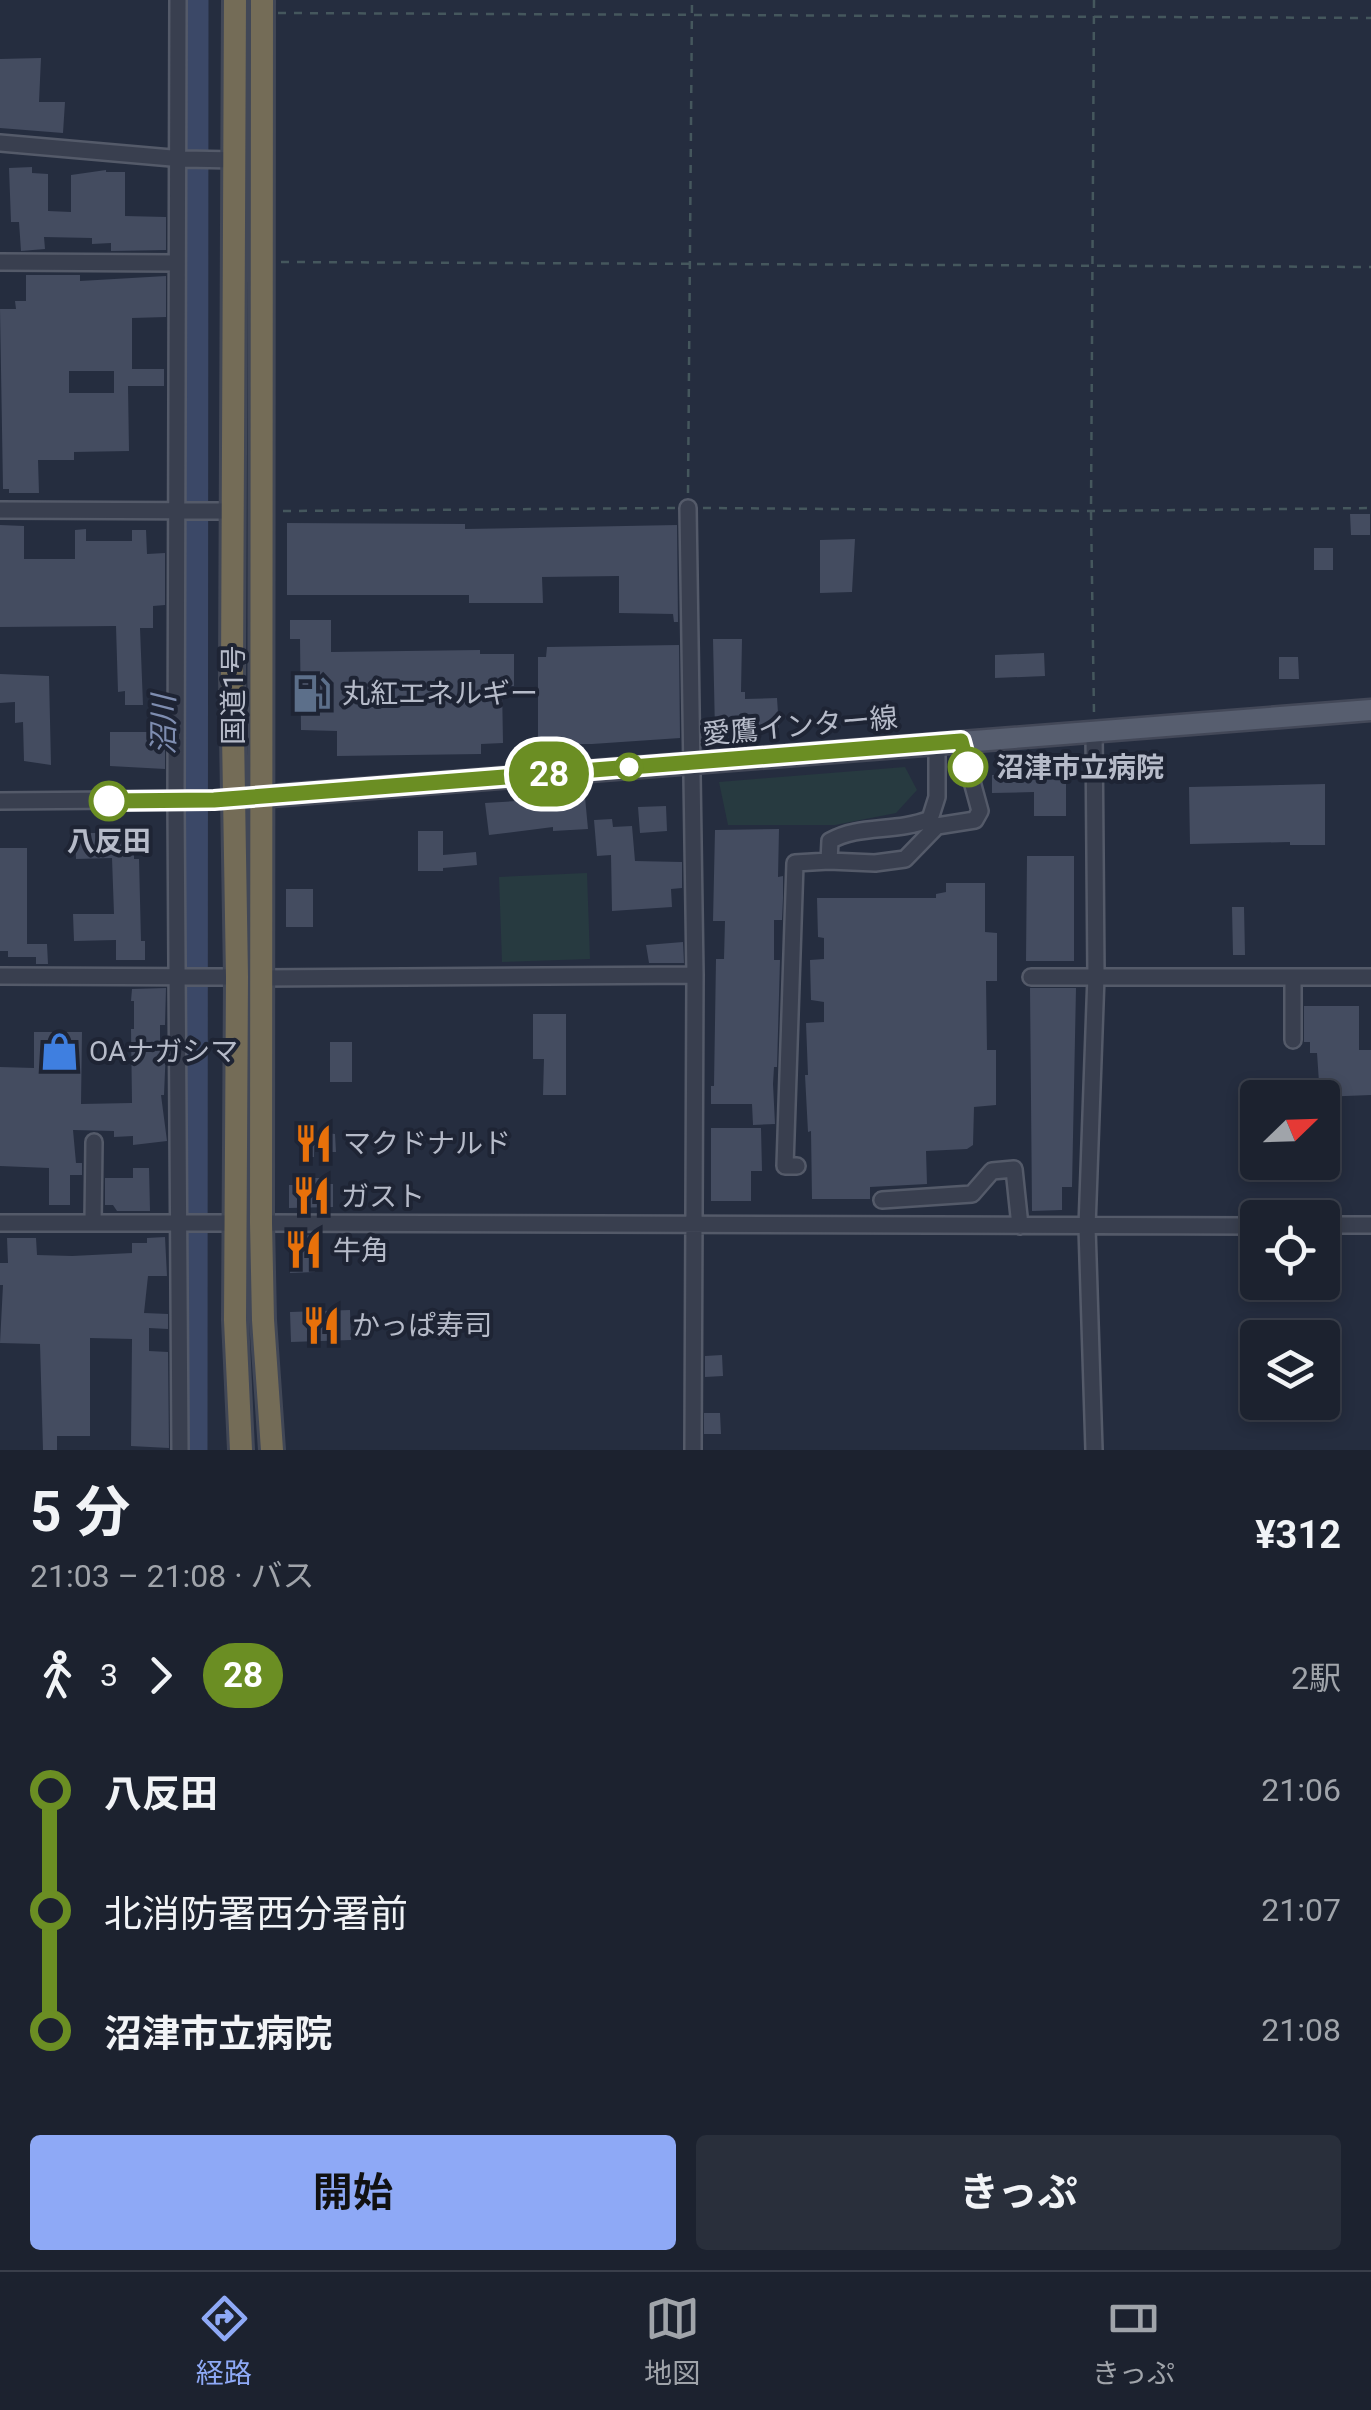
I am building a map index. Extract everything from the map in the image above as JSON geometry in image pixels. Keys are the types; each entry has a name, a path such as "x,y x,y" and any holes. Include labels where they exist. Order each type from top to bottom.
{"highway":[{"name":"国道1号","path":"236,0 226,160 235,510 224,800 225,1223 240,1450"},
{"name":"国道1号","path":"262,6 261,1223 272,1450"}],"main road":[{"name":"愛鷹インター線","path":"224,800 1371,710"}],"street":[{"path":"178,0 180,1450"},
{"path":"0,143 226,160"},
{"path":"0,262 176,262"},
{"path":"688,508 694,762 694,1450"},
{"path":"0,510 235,510"},
{"path":"1094,730 1096,976 1087,1227 1094,1450"},
{"path":"797,1166 785,1166 795,863 906,859 937,826 975,820 980,811 961,741"},
{"path":"829,860 830,842 844,833 908,828 930,819 937,798 937,742"},
{"path":"0,801 224,800"},
{"path":"261,978 695,975"},
{"path":"0,976 227,977"},
{"path":"1032,977 1371,978"},
{"path":"1293,1040 1294,977"},
{"path":"93,1223 94,1142"},
{"path":"882,1200 972,1194 992,1170 1014,1169 1020,1226"},
{"path":"0,1223 225,1223"},
{"path":"261,1223 1240,1226"},
{"path":"1340,1225 1371,1225"}],"path":[{"path":"688,508 692,0"},
{"path":"1094,0 1094,730"},
{"path":"262,6 692,14 1371,18"},
{"path":"264,262 1371,267"},
{"path":"264,511 1371,508"}],"shaded area":[{"path":"905,767 917,790 896,813 835,825 728,825 719,782"},
{"path":"587,873 590,959 502,962 499,877"}],"building":[{"path":"41,58 39,102 65,102 63,133 0,128 0,59"},
{"path":"32,167 32,173 48,174 48,211 71,212 71,175 106,170 125,172 125,216 166,217 166,250 111,251 111,243 92,244 92,238 44,237 45,249 21,251 19,222 11,222 9,168"},
{"path":"26,275 80,275 80,281 166,276 166,317 132,318 132,369 164,369 164,386 128,386 129,451 74,452 74,460 38,460 39,493 9,493 9,489 3,489 0,309 16,309 15,301 26,301","holes":["69,371 114,371 114,393 69,393"]},
{"path":"1350,514 1370,514 1370,535 1351,535"},
{"path":"287,523 465,524 465,529 677,525 678,622 674,622 673,614 619,613 619,576 542,577 543,603 469,603 469,595 287,595"},
{"path":"0,525 24,526 24,559 75,559 75,530 86,529 86,541 132,541 132,530 146,530 147,554 165,553 165,605 153,606 153,628 140,628 143,705 125,705 125,691 118,692 116,626 0,627"},
{"path":"855,539 852,592 820,593 820,540"},
{"path":"1314,548 1333,548 1333,570 1314,570"},
{"path":"290,620 331,620 331,652 480,650 480,654 514,654 514,686 502,686 503,743 481,744 481,754 337,756 337,731 301,730 300,639 290,639"},
{"path":"713,639 742,639 741,692 745,692 745,699 777,698 779,728 715,732"},
{"path":"679,645 680,738 538,744 538,657 546,657 547,647"},
{"path":"1044,653 1045,676 995,678 995,655"},
{"path":"1279,657 1298,657 1299,679 1279,679"},
{"path":"0,674 49,676 51,765 24,761 23,722 15,723 15,702 0,703"},
{"path":"151,718 165,718 165,769 110,766 110,732 151,732"},
{"path":"1019,761 1030,761 1030,770 1066,770 1066,816 1034,816 1034,792 992,793 992,775 1019,774"},
{"path":"1325,784 1325,845 1190,844 1189,787"},
{"path":"585,797 588,829 553,831 553,827 489,835 485,803"},
{"path":"666,806 667,831 640,833 638,807"},
{"path":"612,819 613,827 632,826 635,861 682,862 682,888 671,889 672,907 612,911 611,855 597,856 594,820"},
{"path":"779,829 778,877 783,876 783,898 782,920 774,920 774,960 780,960 777,1067 773,1084 775,1124 753,1125 752,1104 711,1104 716,959 724,959 725,921 713,921 715,830"},
{"path":"418,831 443,831 443,855 476,852 477,865 418,871"},
{"path":"75,833 134,833 145,960 116,960 116,940 74,941 73,914 114,914 112,858 76,859"},
{"path":"0,848 27,848 27,944 47,944 48,964 36,964 36,957 8,957 8,951 0,951"},
{"path":"1027,856 1074,856 1074,961 1026,961"},
{"path":"946,883 985,883 985,932 997,933 997,981 986,981 987,1050 996,1050 996,1105 974,1107 973,1145 967,1149 926,1151 927,1184 870,1187 870,1199 812,1199 806,1023 824,1022 824,1002 811,1000 810,960 824,959 824,938 818,937 817,898 936,898 936,894 946,892"},
{"path":"286,889 313,889 313,927 286,927"},
{"path":"1232,907 1244,907 1245,955 1233,955"},
{"path":"683,942 684,963 649,963 646,945"},
{"path":"166,988 160,1048 166,1048 161,1095 167,1141 133,1145 133,1136 114,1137 114,1131 73,1130 76,1163 82,1163 82,1175 70,1175 70,1205 49,1205 49,1168 0,1166 0,1067 34,1068 34,1032 82,1032 81,1104 132,1103 132,989"},
{"path":"1030,988 1076,988 1072,1187 1062,1187 1062,1210 1032,1211"},
{"path":"1304,1006 1359,1006 1359,1050 1371,1050 1371,1095 1340,1096 1340,1080 1319,1080 1317,1053 1310,1053 1310,1042 1304,1042"},
{"path":"533,1014 566,1014 566,1095 543,1095 544,1059 533,1059"},
{"path":"330,1042 352,1042 352,1082 330,1082"},
{"path":"711,1128 761,1128 762,1171 751,1171 751,1201 711,1201"},
{"path":"299,1130 335,1134 336,1152 299,1157"},
{"path":"133,1168 149,1168 150,1211 117,1211 113,1205 105,1205 105,1178 133,1178"},
{"name":"ガスト","path":"294,1178 324,1178 324,1184 333,1184 333,1207 289,1208 289,1185 294,1185"},
{"name":"牛角","path":"313,1235 315,1272 290,1273 295,1236"},
{"path":"165,1237 167,1276 148,1276 144,1313 168,1314 168,1329 149,1328 149,1351 168,1352 169,1448 131,1446 132,1339 90,1338 90,1436 57,1436 57,1450 43,1450 40,1344 0,1343 0,1263 8,1263 7,1238 36,1238 37,1255 72,1256 132,1253 132,1243"},
{"path":"350,1310 351,1340 291,1342 290,1312"},
{"path":"722,1355 723,1376 705,1377 705,1356"},
{"path":"704,1413 720,1413 721,1434 704,1434"}],"waterway":[{"name":"沼川","path":"195,1450 196,0"}],"bus line":[{"name":"28","path":"109,801 214,800 961,741 968,767"}],"place":[{"name":"丸紅エネルギー","path":"312,693"},
{"name":"沼津市立病院","path":"968,767"},
{"name":"八反田","path":"109,801"},
{"name":"OAナガシマ","path":"59,1051"},
{"name":"マクドナルド","path":"313,1143"},
{"name":"ガスト","path":"311,1196"},
{"name":"牛角","path":"303,1250"},
{"name":"かっぱ寿司","path":"322,1325"}]}
